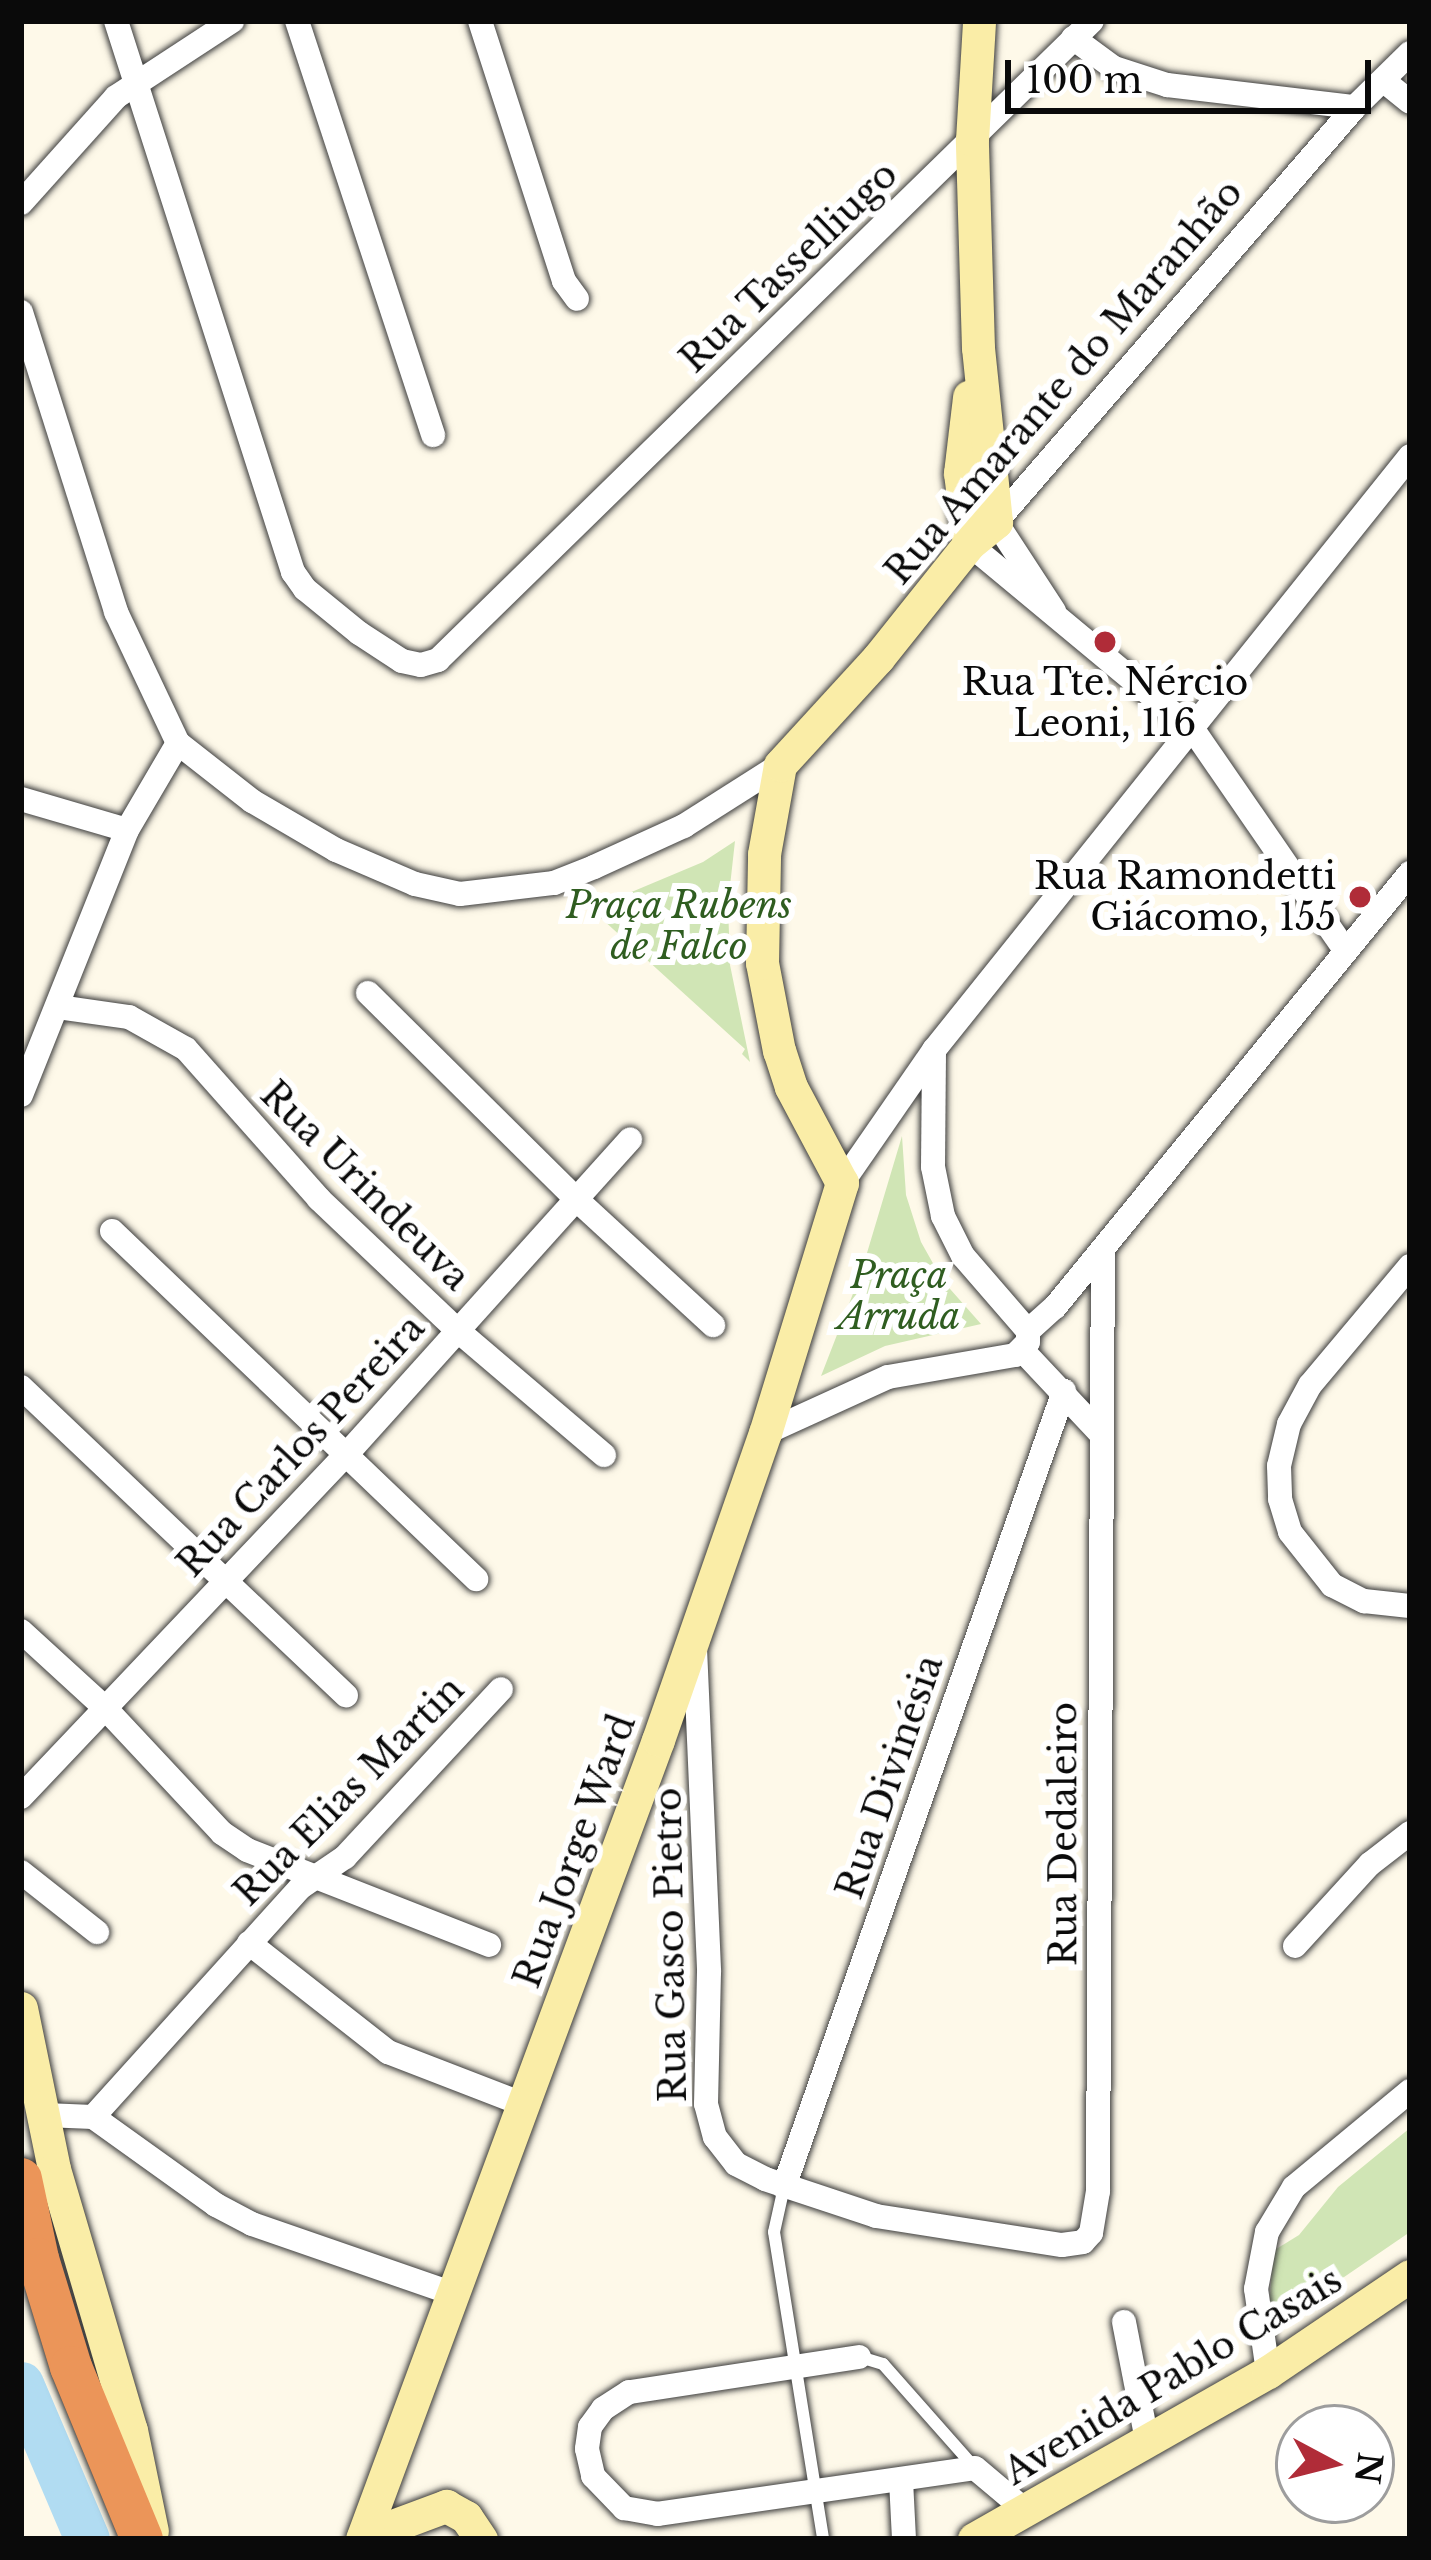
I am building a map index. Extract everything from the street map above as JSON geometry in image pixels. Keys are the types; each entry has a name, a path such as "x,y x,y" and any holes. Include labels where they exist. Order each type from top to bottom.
{"highway":[{"path":"21,2179 38,2259 71,2367 142,2539"}],"street":[{"path":"116,21 136,82"},
{"path":"21,203 89,121 136,82 232,21"},
{"path":"296,21 433,435"},
{"path":"481,21 564,281 577,299"},
{"path":"979,21 972,140 978,348 996,522 1054,611"},
{"path":"1082,30 1114,68 1167,85 1355,107"},
{"name":"Rua Tasselliugo","path":"136,82 283,544 305,589 358,633 403,661 422,665 438,660 1082,30"},
{"name":"Rua Amarante do Maranhão","path":"780,765 1355,107 1410,53"},
{"path":"1384,81 1410,102"},
{"path":"21,313 116,612 178,743 252,800 336,850 416,884 460,894 504,892 594,867 684,826 780,765"},
{"path":"978,348 960,473 969,544 1194,731 1346,950"},
{"path":"780,765 764,854 762,963 791,1087 842,1183 934,1050 1194,731 1410,455"},
{"path":"21,1094 127,830 178,743"},
{"path":"21,800 127,830"},
{"path":"765,1433 888,1377 1026,1341 1410,873"},
{"path":"368,993 577,1200 713,1325"},
{"name":"Rua Urindeuva","path":"58,1006 129,1017 186,1048 271,1149 457,1330 604,1456"},
{"path":"934,1050 933,1167 944,1216 976,1276 1102,1435"},
{"name":"Rua Carlos Pereira","path":"21,1797 345,1456 631,1140"},
{"name":"Rua Jorge Ward","path":"362,2538 457,2295 765,1433 842,1183"},
{"path":"112,1231 476,1579"},
{"name":"Rua Dedaleiro","path":"1091,2233 1098,2191 1103,1249"},
{"path":"1410,1266 1310,1385 1289,1424 1279,1466 1280,1498 1290,1532 1332,1585 1364,1600 1410,1606"},
{"path":"21,1387 346,1695"},
{"name":"Rua Divinésia","path":"784,2187 1064,1391"},
{"path":"21,1631 106,1709 222,1833 247,1850 489,1946"},
{"name":"Rua Gasco Pietro","path":"694,1633 705,1786 706,2104 715,2137 736,2164 784,2187 876,2216 1075,2245 1091,2233"},
{"name":"Rua Elias Martin","path":"93,2117 250,1943 314,1878 345,1857 501,1689"},
{"path":"1295,1946 1370,1864 1410,1833"},
{"path":"21,1872 97,1932"},
{"path":"250,1943 388,2052 523,2104"},
{"path":"21,2008 67,2215 131,2430 153,2539"},
{"path":"1268,2372 1256,2288 1267,2232 1294,2188 1410,2091"},
{"path":"45,2115 93,2117 217,2205 252,2224 457,2295"},
{"name":"Avenida Pablo Casais","path":"974,2539 1268,2372 1410,2276"},
{"path":"1124,2322 1147,2440"},
{"path":"859,2357 629,2392 595,2418 587,2449 601,2489 624,2508 642,2512 816,2493 976,2468 1026,2511"},
{"path":"901,2480 904,2539"},
{"path":"362,2538 446,2506 466,2517 481,2539"}],"lane":[{"path":"784,2187 774,2232 823,2539"},
{"path":"859,2357 883,2364 976,2468"}],"green space":[{"name":"Praça Rubens de Falco","path":"735,841 728,904 730,965 750,1062 742,1054 745,1049 591,909 703,862"},
{"name":"Praça Arruda","path":"902,1136 906,1195 921,1242 943,1281 981,1324 885,1346 821,1376 861,1273"},
{"path":"1410,2128 1410,2232 1268,2329 1273,2251 1299,2235 1338,2187"}],"waterway":[{"path":"21,2384 87,2539"}],"place":[{"name":"Rua Tte. Nércio Leoni, 116","path":"1105,642"},
{"name":"Rua Ramondetti Giácomo, 155","path":"1360,897"}]}
